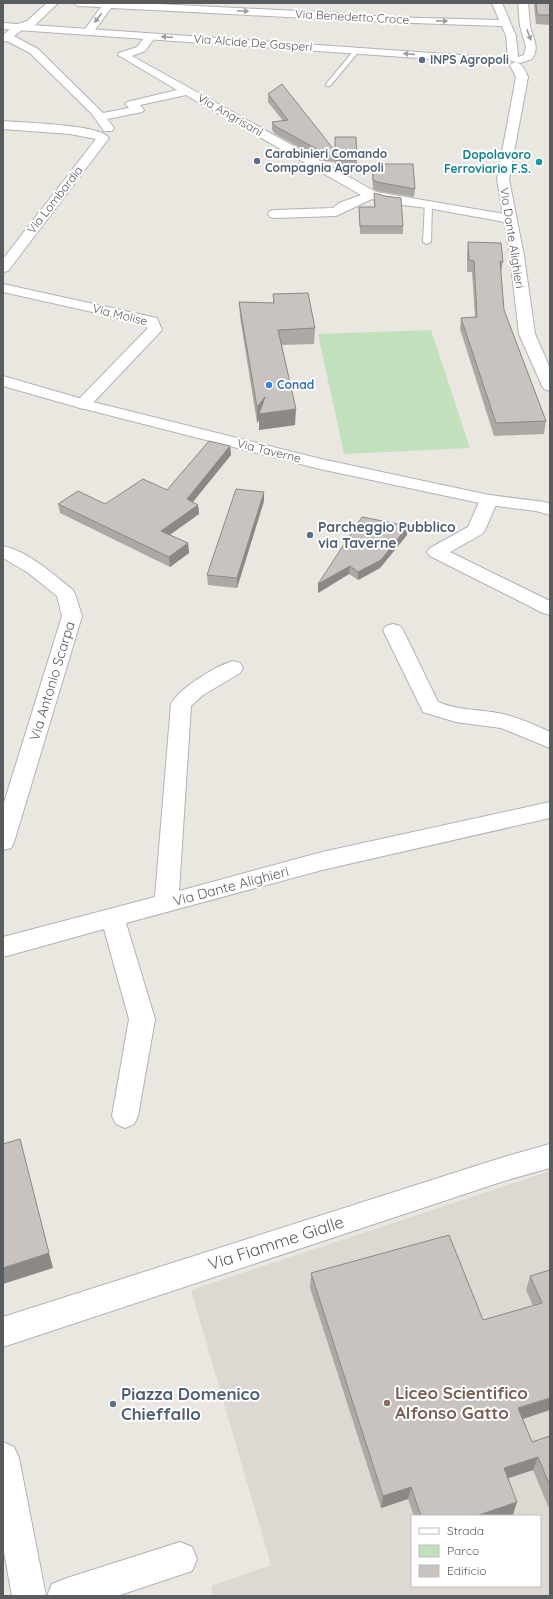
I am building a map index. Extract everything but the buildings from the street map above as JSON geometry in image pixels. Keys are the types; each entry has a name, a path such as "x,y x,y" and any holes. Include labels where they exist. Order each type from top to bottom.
{"street":[{"path":"3,125 75,131 102,131 99,117 34,51 5,38 19,27 31,23 53,3"},
{"name":"Via Benedetto Croce","path":"78,3 217,6 299,14 386,20 506,23"},
{"path":"299,14 303,3"},
{"name":"Via Dante Alighieri","path":"497,3 511,36 513,61 522,77 503,179 517,256 527,334 550,386"},
{"path":"513,61 528,57 532,52 532,43 526,29 523,3"},
{"path":"88,32 108,4"},
{"name":"Via Alcide De Gasperi","path":"3,26 513,61"},
{"name":"Via Angrisani","path":"151,36 140,49 123,55 371,195 385,199 428,204 510,219"},
{"path":"99,117 138,110 131,104 188,91"},
{"name":"Via Lombardia","path":"3,268 100,144 103,138 102,131"},
{"path":"275,214 336,212 350,203 371,195"},
{"name":"Via Molise","path":"3,288 152,322 155,330 83,404"},
{"name":"Via Taverne","path":"3,381 83,404 320,464 489,500 546,507"},
{"path":"489,500 476,530 436,552 550,609"},
{"name":"Via Antonio Scarpa","path":"3,551 34,568 66,594 72,616 3,842"},
{"path":"393,630 430,707 441,713 503,722 530,731 550,741"},
{"path":"166,903 181,704 196,690 233,668"},
{"name":"Via Dante Alighieri","path":"112,918 322,861 550,810"},
{"path":"3,947 112,918 142,1020 125,1116"},
{"name":"Via Fiamme Gialle","path":"3,1332 504,1169 550,1156"},
{"path":"3,1458 29,1596"},
{"path":"64,1596 180,1559"}],"lane":[{"path":"328,85 357,50"},
{"path":"427,242 428,204"}],"shaded area":[{"name":"Liceo Scientifico Alfonso Gatto","path":"550,1171 550,1596 213,1596 211,1586 271,1565 191,1290"}],"green space":[{"path":"431,330 470,448 344,454 318,334"}],"place":[{"name":"INPS Agropoli","path":"422,60"},
{"name":"Carabinieri Comando Compagnia Agropoli","path":"257,161"},
{"name":"Dopolavoro Ferroviario F.S.","path":"539,162"},
{"name":"Conad","path":"269,385"},
{"name":"Parcheggio Pubblico via Taverne","path":"310,535"},
{"name":"Liceo Scientifico Alfonso Gatto","path":"387,1403"},
{"name":"Piazza Domenico Chieffallo","path":"113,1404"}]}
